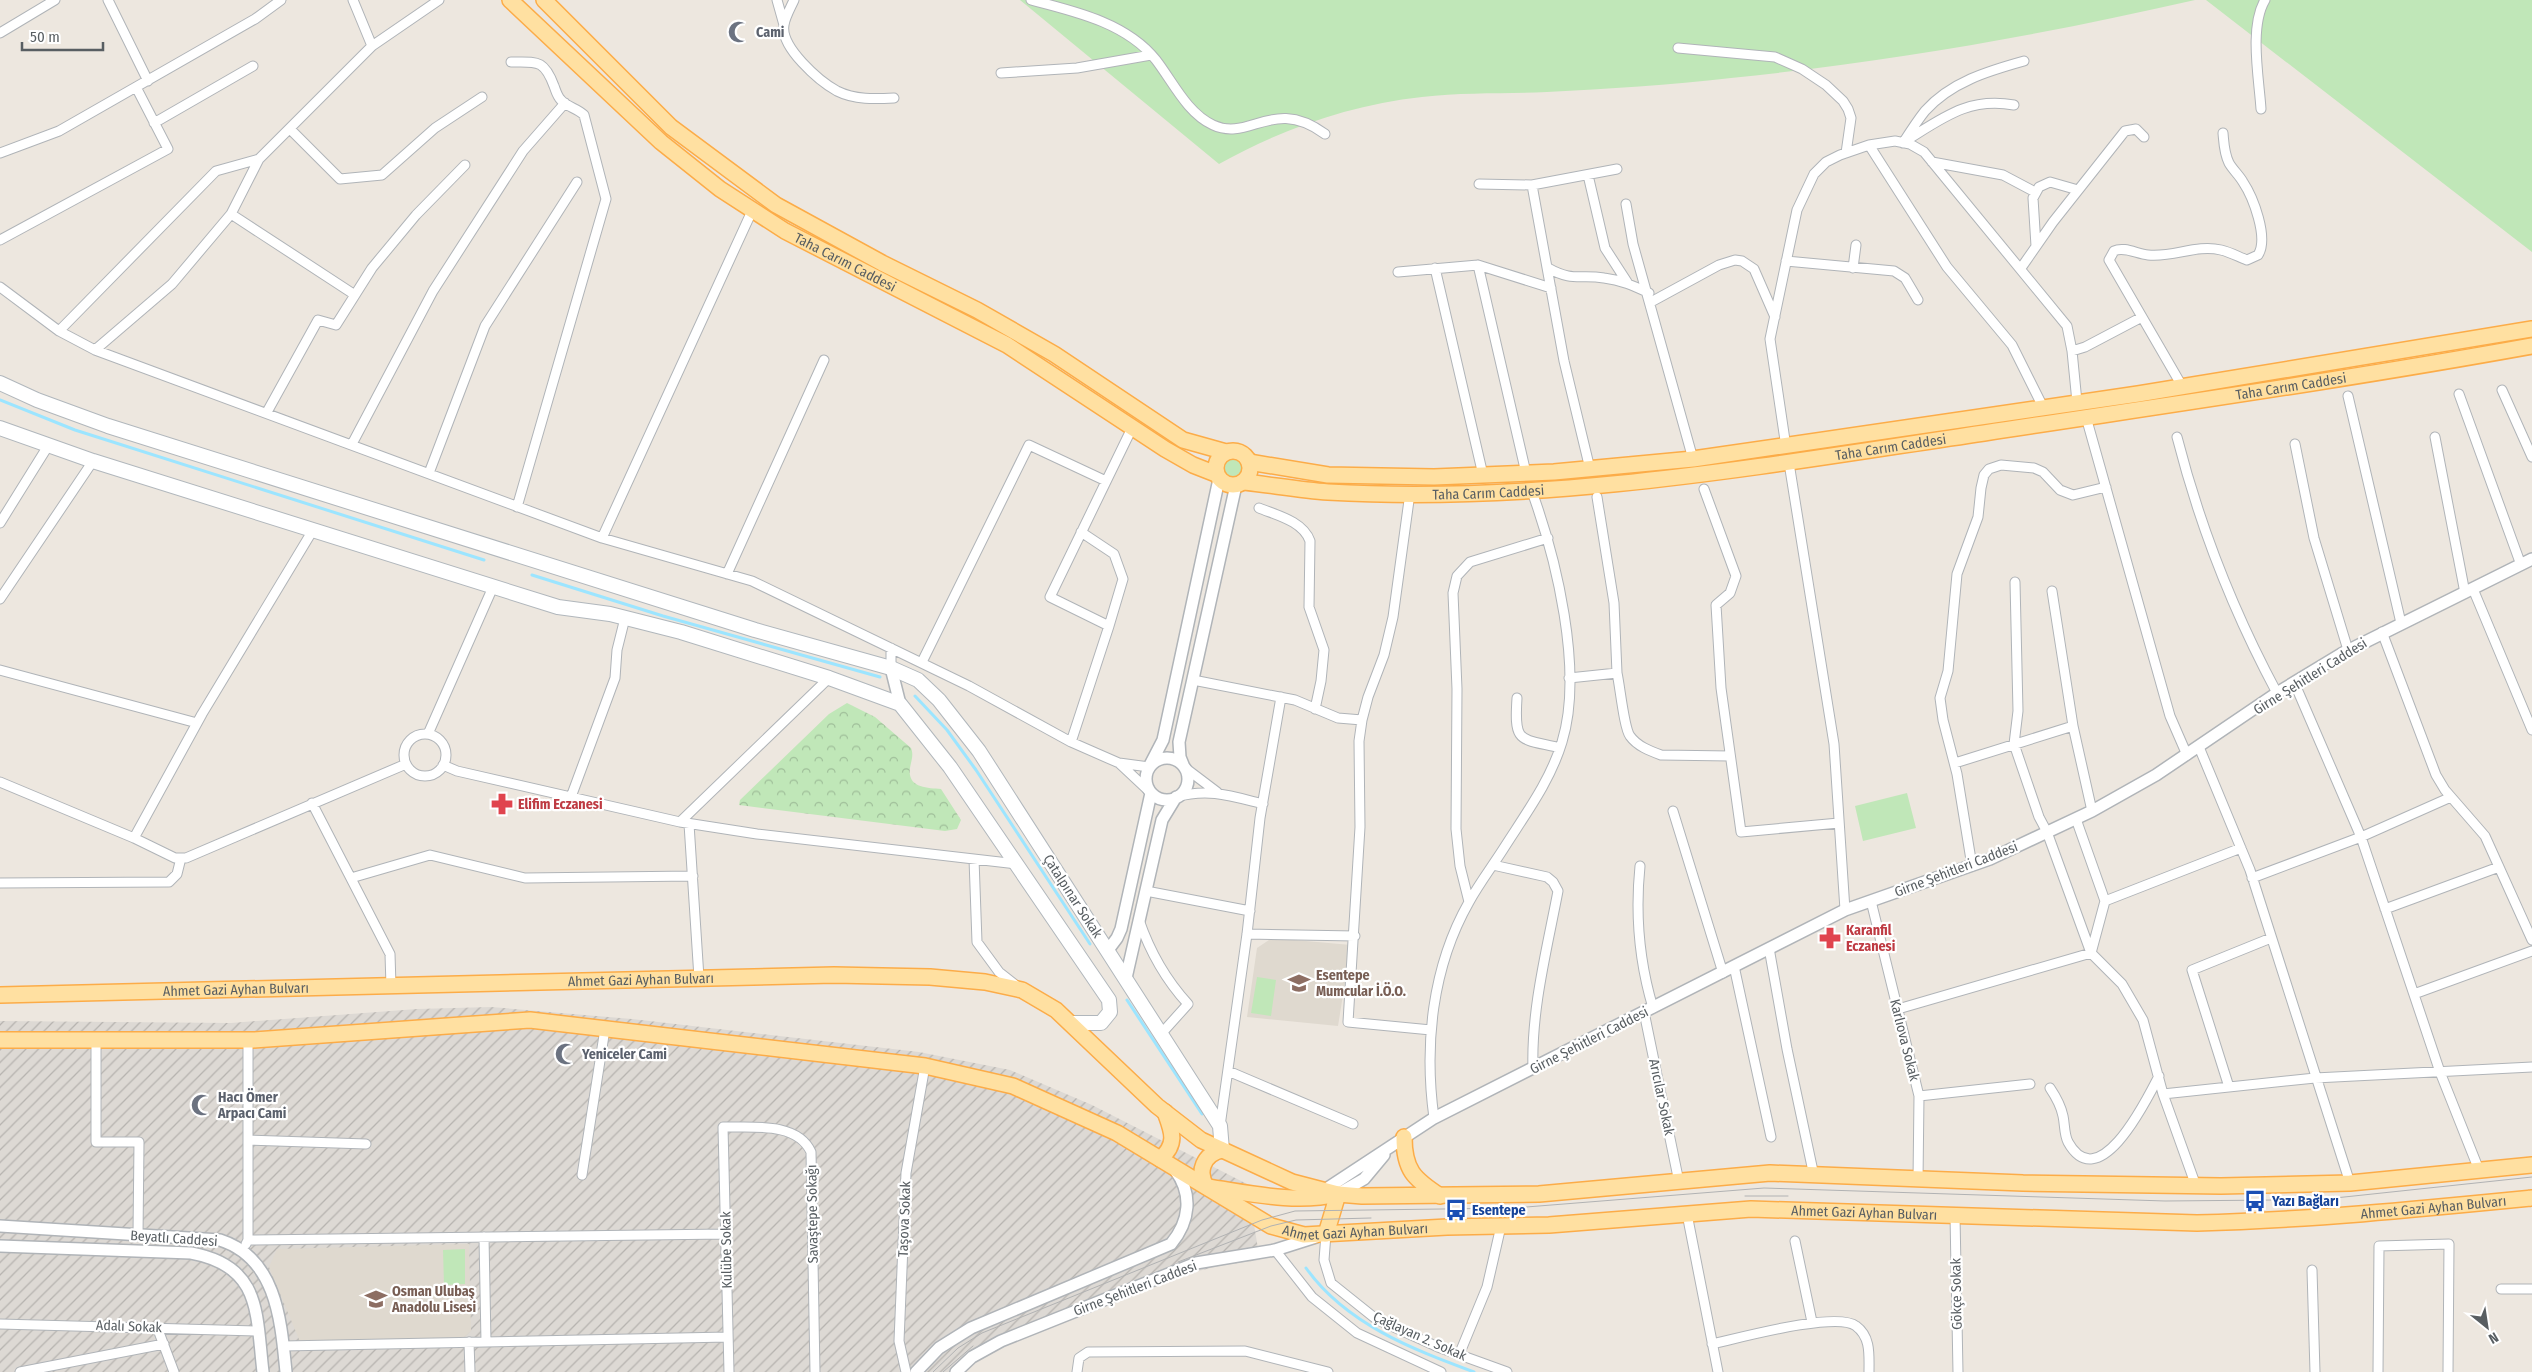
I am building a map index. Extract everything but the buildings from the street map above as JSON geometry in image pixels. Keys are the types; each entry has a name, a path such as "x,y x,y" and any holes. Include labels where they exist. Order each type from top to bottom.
{"main road":[{"name":"Taha Carım Caddesi","path":"510,0 661,142 752,211 785,231 1007,345 1132,428 1193,465 1218,477"},
{"name":"Taha Carım Caddesi","path":"544,0 671,127 776,205 882,263 977,310 1054,354 1184,440 1226,452"},
{"name":"Taha Carım Caddesi","path":"1249,462 1328,476 1434,477 1590,469 1693,459 1786,447 2182,386 2532,329"},
{"name":"Taha Carım Caddesi","path":"1240,484 1327,492 1410,493 1531,490 1683,477 2086,417 2532,346"},
{"name":"Çatalpınar Sokak","path":"0,383 37,400 108,426 755,630 891,668 909,675 926,686 965,732 1108,950 1220,1126 1222,1150"},
{"path":"0,428 93,461 558,607 625,618 681,632 829,678 900,704"},
{"path":"1237,451 1249,462 1250,473 1240,484 1226,484 1218,477 1216,464 1226,452 1237,451"},
{"name":"Çatalpınar Sokak","path":"900,704 950,767 1109,1000 1110,1012 1101,1023 1072,1023"},
{"name":"Ahmet Gazi Ayhan Bulvarı","path":"0,995 834,975 930,977 985,982 1022,990 1042,1000 1072,1023 1165,1112 1201,1140 1275,1176 1330,1193 1379,1197 1548,1194 1770,1173 1918,1180 2196,1186 2350,1183 2532,1164"},
{"name":"Ahmet Gazi Ayhan Bulvarı","path":"0,1040 248,1040 530,1020 925,1066 1013,1086 1117,1133 1283,1231 1304,1235 1549,1225 1750,1209 2197,1223 2247,1222 2346,1216 2532,1198"},
{"path":"1160,1159 1173,1142 1165,1112"},
{"path":"1399,1140 1408,1166 1422,1184 1440,1196"},
{"path":"1222,1150 1208,1157 1203,1165 1202,1179 1207,1187 1279,1197 1312,1197 1330,1193 1326,1234"}],"street":[{"path":"0,33 55,0"},
{"path":"108,0 148,80"},
{"path":"0,153 59,131 255,19 281,0"},
{"path":"353,0 372,46"},
{"path":"95,350 172,284 231,214 258,159 372,46 439,0"},
{"path":"777,0 786,40 793,53 837,91 865,99 894,98"},
{"path":"784,25 794,0"},
{"path":"1032,0 1104,23 1133,39 1151,55 1172,85 1190,106 1211,124 1229,129 1276,117 1294,118 1311,124 1325,134"},
{"path":"2262,109 2256,31 2259,10 2265,0"},
{"path":"1678,48 1775,56 1802,69 1826,85 1843,101 1848,109 1851,118 1846,152"},
{"path":"1001,72 1076,68 1151,55"},
{"path":"1903,143 1926,110 1957,85 1988,71 2024,61"},
{"path":"511,62 538,62 544,65 548,70 557,94 565,103 578,109 588,123 606,199 517,507"},
{"path":"154,123 252,66"},
{"path":"0,240 168,149 136,87"},
{"path":"290,129 340,178 382,175 435,128 482,97"},
{"path":"1903,143 1937,122 1973,104 1993,101 2014,105"},
{"path":"352,444 433,291 523,151 565,103"},
{"path":"2021,268 2078,190 2125,131 2136,129 2144,137"},
{"path":"2182,386 2110,263 2110,256 2117,249 2148,255 2171,255 2193,248 2221,250 2247,260 2255,258 2261,252 2260,227 2254,202 2242,179 2230,165 2224,150 2223,133"},
{"path":"1786,447 1770,339 1797,210 1814,174 1826,162 1846,152 1869,145 1895,141 1924,152 2021,268 2067,326 2072,351 2077,402"},
{"path":"1869,145 1947,267 2012,346 2043,407"},
{"path":"58,332 216,171 258,159"},
{"path":"1932,162 2003,175 2035,192"},
{"path":"267,412 318,320 336,325 372,268 416,215 465,165"},
{"path":"1478,184 1532,185 1617,169"},
{"path":"1588,174 1605,248 1627,282"},
{"path":"429,474 485,326 576,182"},
{"path":"2036,246 2033,198 2035,192 2039,187 2050,182 2078,190"},
{"path":"1532,185 1564,361 1590,469"},
{"path":"1626,204 1633,244 1650,297 1693,459"},
{"path":"602,538 752,211"},
{"path":"231,214 355,295"},
{"path":"1853,268 1856,245"},
{"path":"1650,297 1719,264 1735,260 1742,261 1754,269 1775,317"},
{"path":"1786,261 1888,270 1900,274 1918,300"},
{"path":"1398,272 1478,266 1551,288"},
{"path":"1478,266 1526,473"},
{"path":"1435,268 1483,475"},
{"path":"1548,268 1562,276 1578,278 1602,277 1627,282 1650,297"},
{"path":"0,287 58,332 95,350 267,412 602,538 752,581 922,662 1010,707 1071,742 1119,763 1149,767"},
{"path":"2072,351 2142,317"},
{"path":"727,574 824,360"},
{"path":"2502,390 2532,456"},
{"path":"2459,394 2521,564"},
{"path":"2348,396 2401,623"},
{"path":"2086,417 2170,716 2187,755"},
{"path":"1109,626 1050,597 1132,428"},
{"path":"2435,436 2469,591 2532,730"},
{"path":"2177,437 2197,508 2223,582 2277,693"},
{"path":"2295,444 2314,538 2348,650"},
{"path":"922,662 1029,445 1106,481"},
{"path":"0,523 48,446"},
{"path":"0,599 93,461"},
{"path":"1790,462 1834,744 1846,910"},
{"path":"1972,866 1955,763 1942,720 1940,698 1948,671 1957,574 1978,517 1984,474 1997,465 2029,468 2043,472 2055,486 2072,495 2106,487"},
{"path":"1108,950 1121,929 1151,793 1146,780 1149,767 1160,750 1166,728 1218,477"},
{"path":"1126,978 1162,820 1176,797 1186,787 1188,780 1180,757 1179,742 1240,484"},
{"path":"1704,489 1736,576 1730,593 1716,605 1721,688 1741,832 1839,823"},
{"path":"1434,1118 1430,1072 1431,1030 1434,1004 1444,962 1469,902 1544,785 1560,748 1569,712 1569,678 1564,614 1548,538 1531,490"},
{"path":"1410,493 1393,617 1384,655 1368,697 1359,741 1360,827 1355,936 1348,1022 1431,1030"},
{"path":"1597,497 1614,603 1617,673 1629,735 1639,744 1661,755 1730,756"},
{"path":"1259,508 1294,523 1308,536 1310,541 1309,607 1324,650 1321,682 1314,709"},
{"path":"134,838 197,723 313,530"},
{"path":"1071,742 1109,626 1122,579 1114,554 1081,532"},
{"path":"1469,902 1460,866 1456,828 1457,689 1454,587 1460,571 1470,562 1548,538"},
{"name":"Girne Şehitleri Caddesi","path":"1330,1193 1364,1179 1399,1140 1434,1118 1846,910 1972,866 2092,811 2187,755 2277,693 2348,650 2532,559"},
{"path":"2015,582 2018,711 2014,744 2038,817 2046,832 2091,953 2117,979 2137,1008 2148,1034 2163,1094 2196,1186"},
{"path":"428,734 493,587"},
{"path":"2052,591 2073,726 2092,811"},
{"path":"571,797 615,678 617,650 625,618"},
{"path":"2382,632 2436,775 2451,797 2485,836 2532,940"},
{"path":"891,648 891,668 900,704"},
{"path":"0,670 197,723"},
{"path":"1569,678 1617,673"},
{"path":"685,823 829,678"},
{"path":"1193,680 1296,700 1338,718 1362,720"},
{"path":"2294,682 2362,837 2440,1072 2479,1170"},
{"path":"1220,1126 1263,804 1281,697"},
{"path":"1517,698 1515,726 1520,734 1528,740 1560,748"},
{"path":"1955,763 2073,726"},
{"path":"428,734 440,740 446,752 443,765 439,771 426,776 412,772 406,764 404,754 409,741 414,736 428,734"},
{"path":"2199,747 2252,878 2350,1183"},
{"path":"1149,767 1154,762 1167,758 1174,759 1217,792"},
{"path":"1119,763 1151,793 1163,799 1192,793 1217,792 1263,804"},
{"path":"0,782 134,838 175,858 180,858 196,855 312,803 406,764"},
{"path":"443,765 457,771 685,823 757,834 1017,864"},
{"path":"2252,878 2362,837 2451,797"},
{"path":"312,803 390,954 391,986"},
{"path":"1674,811 1723,972"},
{"path":"2076,819 2104,901 2091,953"},
{"path":"685,823 693,876 699,978"},
{"path":"2104,901 2241,848"},
{"path":"350,878 430,855 524,878 693,876"},
{"path":"0,884 168,882 176,874 180,858"},
{"path":"974,859 977,942 999,972 1022,990"},
{"path":"1493,865 1547,877 1553,882 1558,891 1536,1010 1532,1046 1533,1069"},
{"name":"Arıcılar Sokak","path":"1640,866 1637,908 1638,936 1648,1010 1679,1182"},
{"path":"2386,909 2499,867"},
{"path":"1146,891 1250,912"},
{"name":"Karlıova Sokak","path":"1871,901 1919,1096 1918,1180"},
{"path":"1139,920 1154,956 1171,983 1188,1004 1161,1034"},
{"path":"1247,934 1355,936"},
{"path":"2229,1087 2192,970 2271,938"},
{"path":"1769,948 1786,1049 1814,1176"},
{"path":"2414,994 2532,951"},
{"path":"1898,1009 2091,953"},
{"path":"1734,966 1771,1136"},
{"path":"582,1175 605,1029"},
{"path":"96,1040 96,1142 139,1142 138,1235"},
{"path":"243,1251 248,1240 248,1040"},
{"name":"Taşova Sokak","path":"906,1372 899,1341 906,1173 925,1066"},
{"path":"2163,1094 2315,1078 2532,1067"},
{"path":"1228,1071 1353,1124"},
{"path":"2050,1088 2060,1105 2068,1142 2080,1155 2095,1158 2105,1155 2113,1148 2137,1116 2159,1076"},
{"path":"1919,1096 2030,1084"},
{"name":"Kulübe Sokak","path":"723,1127 729,1372"},
{"name":"Savaştepe Sokağı","path":"723,1127 764,1128 785,1132 800,1138 811,1152 815,1372"},
{"path":"248,1140 366,1144"},
{"name":"Girne Şehitleri Caddesi","path":"916,1372 939,1348 970,1328 1171,1244 1184,1224 1187,1208 1186,1191 1174,1168"},
{"path":"1687,1214 1718,1372"},
{"name":"Gökçe Sokak","path":"1955,1216 1958,1372"},
{"name":"Beyatlı Caddesi","path":"0,1226 220,1240 243,1251 258,1267 272,1290 280,1317 286,1372"},
{"path":"1459,1355 1488,1287 1501,1226"},
{"path":"248,1240 726,1234"},
{"name":"Girne Şehitleri Caddesi","path":"956,1372 972,1357 1001,1341 1196,1263 1275,1250 1326,1234"},
{"name":"Çağlayan 2. Sokak","path":"1326,1234 1324,1260 1331,1283 1376,1319 1459,1355 1507,1372"},
{"path":"484,1237 486,1342"},
{"path":"1795,1241 1812,1322"},
{"path":"2378,1372 2379,1246 2449,1244 2448,1372"},
{"name":"Beyatlı Caddesi","path":"0,1246 191,1253 212,1258 229,1268 249,1287 255,1305 263,1372"},
{"name":"Çağlayan 2. Sokak","path":"1275,1250 1312,1297 1356,1333 1441,1372"},
{"path":"2312,1270 2315,1372"},
{"path":"2500,1289 2532,1289"},
{"path":"1712,1344 1812,1322 1850,1322 1856,1326 1868,1343 1869,1372"},
{"name":"Adalı Sokak","path":"0,1324 258,1331"},
{"path":"157,1327 174,1372"},
{"path":"283,1346 728,1337"},
{"path":"469,1342 470,1372"},
{"path":"20,1372 164,1344"},
{"path":"1077,1372 1079,1358 1088,1352 1245,1351 1328,1372"}],"shaded area":[{"name":"Esentepe Mumcular İ.Ö.O.","path":"1272,938 1351,945 1338,1026 1247,1017 1257,948"},
{"path":"491,1007 632,1019 919,1052 1010,1070 1092,1105 1247,1184 1260,1260 1223,1265 1182,1275 1025,1336 981,1357 964,1372 0,1372 0,1021 231,1023 417,1009"},
{"name":"Osman Ulubaş Anadolu Lisesi","path":"469,1244 471,1331 461,1340 301,1344 269,1267 277,1249"}],"green space":[{"path":"1020,0 2195,0 2022,36 1848,64 1639,86 1547,92 1453,94 1395,101 1342,112 1317,120 1267,140 1219,164"},
{"path":"2206,0 2532,0 2532,252"},
{"path":"1233,458 1240,461 1243,468 1240,475 1233,478 1226,475 1223,468 1226,461"},
{"path":"847,703 875,717 911,748 910,775 912,780 919,786 941,789 961,820 957,829 945,831 739,805 740,800 829,714"},
{"path":"1907,793 1916,828 1863,841 1855,806"},
{"path":"1257,977 1276,980 1271,1016 1251,1013"},
{"path":"465,1249 465,1284 444,1285 443,1250"}],"waterway":[{"path":"0,400 75,430 484,560"},
{"path":"532,575 663,616 880,677"},
{"path":"915,696 947,730 976,770 1090,944"},
{"path":"1127,1000 1202,1114"},
{"path":"1306,1268 1322,1288 1340,1305 1360,1319 1404,1344 1474,1372"}],"tram line":[{"path":"933,1372 958,1348 982,1333 1262,1220 1295,1211 1514,1208 1764,1188 2165,1201 2275,1200 2335,1198 2532,1177"},
{"path":"1745,1196 1788,1196"},
{"path":"1178,1262 1271,1226 1296,1220 1371,1218"},
{"path":"943,1372 973,1346"}],"place":[{"name":"Cami","path":"739,32"},
{"name":"Elifim Eczanesi","path":"502,804"},
{"name":"Karanfil Eczanesi","path":"1830,938"},
{"name":"Esentepe Mumcular İ.Ö.O.","path":"1299,983"},
{"name":"Yeniceler Cami","path":"566,1054"},
{"name":"Hacı Ömer Arpacı Cami","path":"202,1105"},
{"name":"Yazı Bağları","path":"2255,1201"},
{"name":"Esentepe","path":"1456,1210"},
{"name":"Osman Ulubaş Anadolu Lisesi","path":"376,1299"}]}
